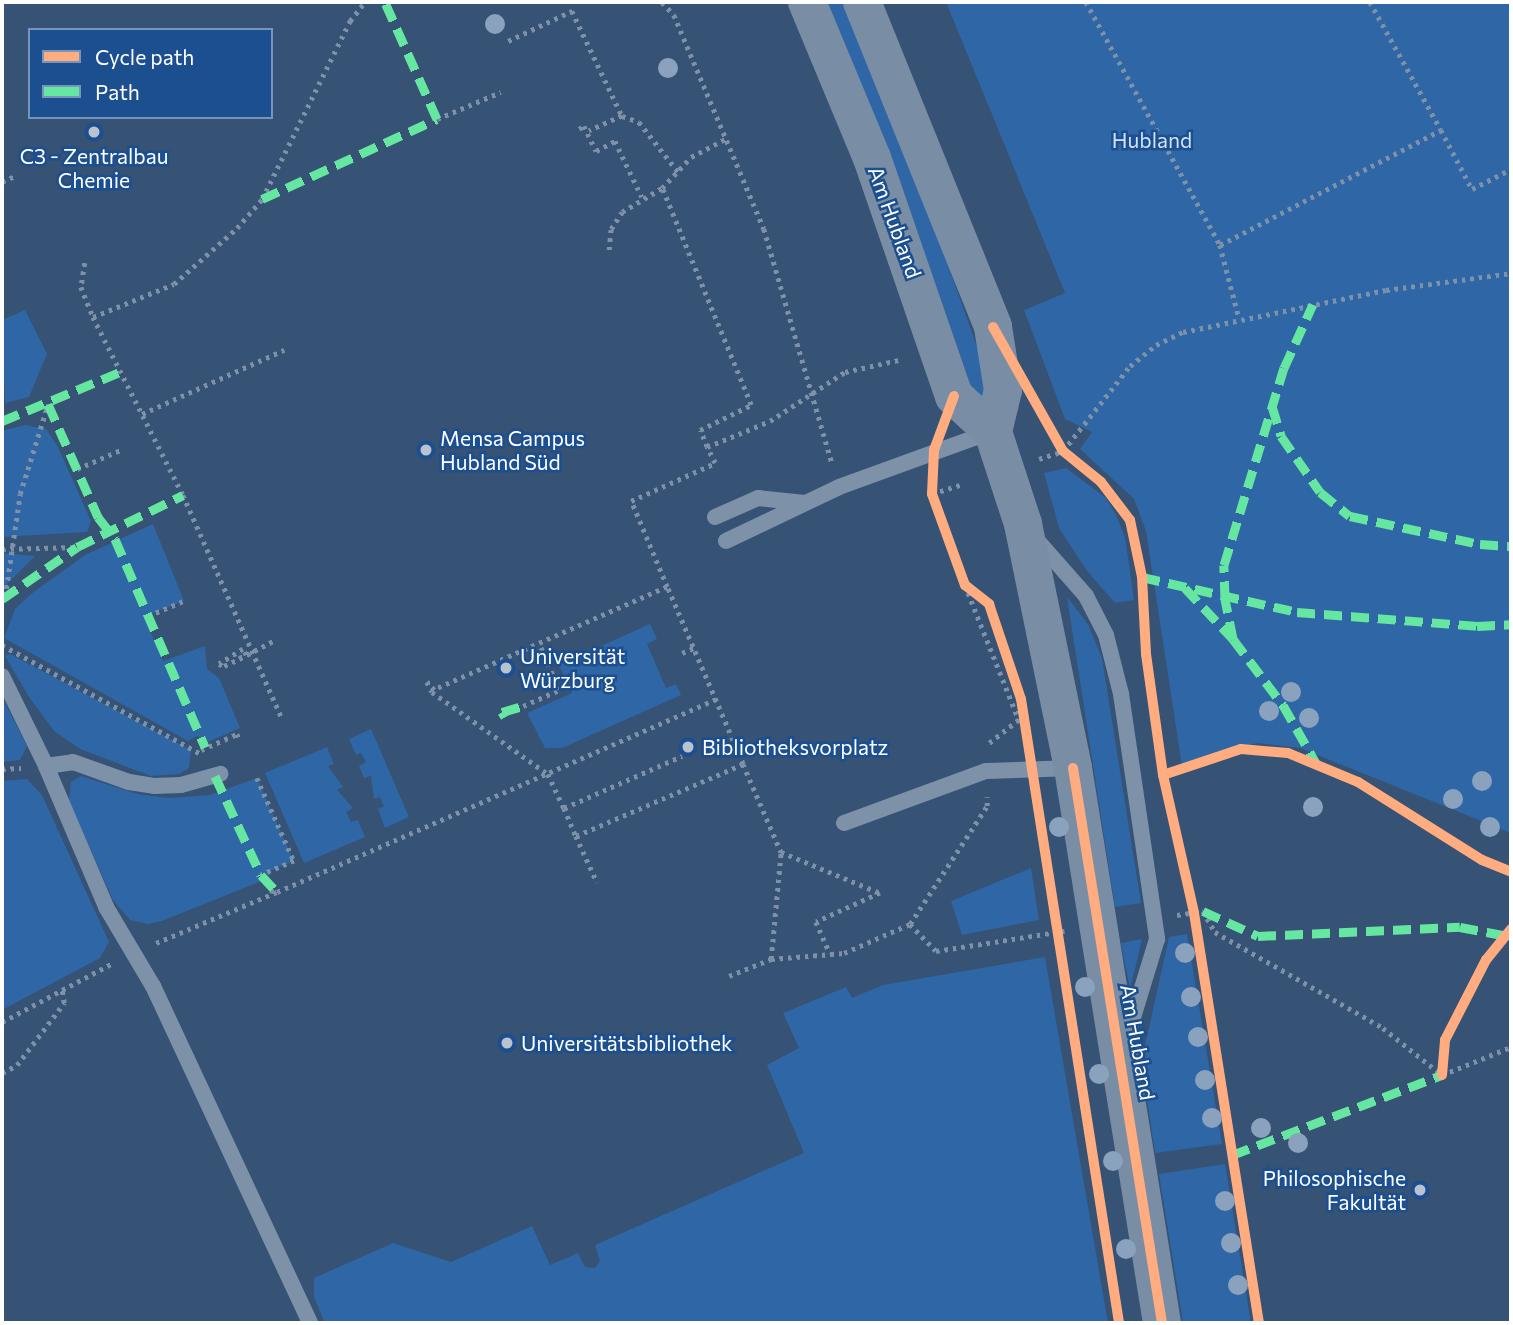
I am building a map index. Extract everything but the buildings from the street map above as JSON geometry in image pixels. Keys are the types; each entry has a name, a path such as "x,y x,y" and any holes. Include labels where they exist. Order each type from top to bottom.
{"street":[{"name":"Am Hubland","path":"807,2 872,158 941,351 954,396 993,432 1023,524 1073,768 1122,1053 1162,1323"},
{"path":"862,2 993,327 1003,390 993,432"}],"lane":[{"path":"726,541 839,487 993,432"},
{"path":"716,517 758,498 805,503"},
{"path":"1023,524 1086,596 1106,635 1121,694 1156,916 1157,939 1122,1053"},
{"path":"2,676 46,766 106,907 153,986 310,1323"},
{"path":"46,766 74,762 128,782 154,786 216,776"},
{"path":"844,823 986,771 1073,768"}],"path":[{"path":"93,317 174,284 237,228 262,199 350,21 365,2"},
{"path":"662,2 674,16 764,229 839,487"},
{"path":"1086,2 1220,245 1239,318"},
{"path":"1370,2 1472,189 1511,169"},
{"path":"508,41 572,11 622,116"},
{"path":"437,119 500,92"},
{"path":"589,131 622,116 639,122 679,173"},
{"path":"579,129 584,127 596,150 615,141 642,197"},
{"path":"1220,245 1440,130"},
{"path":"609,250 611,229 642,197 662,188 679,173 691,157 727,138"},
{"path":"2,182 15,176"},
{"path":"662,188 751,405 700,430 715,463 631,501 780,852 771,959"},
{"path":"85,263 81,287 93,317 142,414 281,716"},
{"path":"1034,461 1063,451 1130,366 1156,345 1183,332 1239,318 1511,273"},
{"path":"142,414 284,350"},
{"path":"707,447 770,421 845,372 941,351"},
{"path":"5,597 15,549 20,494 48,404"},
{"path":"77,469 122,449"},
{"path":"932,494 962,485"},
{"path":"2,549 77,547"},
{"path":"597,882 548,774 432,692 427,682 434,690 667,587"},
{"path":"148,617 184,601"},
{"path":"252,649 219,664 224,666 275,640"},
{"path":"2,645 201,750 216,776"},
{"path":"523,706 559,690 539,645"},
{"path":"682,653 694,648"},
{"path":"239,659 244,652"},
{"path":"270,890 277,892 716,699"},
{"path":"201,750 237,734 240,740"},
{"path":"564,808 682,756"},
{"path":"576,836 743,764"},
{"path":"257,778 294,861 261,875"},
{"path":"780,852 880,893 816,922 830,953"},
{"path":"1156,916 1203,911 1215,932 1383,1028 1442,1075 1511,1047"},
{"path":"729,976 771,959 844,953 910,925 936,951 1098,925"},
{"path":"2,1073 17,1065 64,1003 62,990"}],"green space":[{"path":"821,2 844,2 924,198 991,386 990,392 974,400"},
{"name":"Hubland","path":"946,2 1511,2 1511,833 1300,748 1258,743 1222,750 1182,766 1146,531 1134,499 1080,449 1092,432 1065,419 1024,310 1065,293"},
{"path":"25,310 47,354 29,397 5,403 2,320"},
{"path":"25,425 46,429 58,447 91,521 87,532 2,537 2,431"},
{"path":"1066,468 1106,498 1116,515 1125,537 1134,600 1115,603 1087,571 1059,528 1044,473"},
{"path":"153,524 184,601 144,617 163,661 205,646 207,669 219,678 240,728 208,742 197,736 188,741 4,638 15,609 31,594 85,555"},
{"path":"2,553 35,556 2,589"},
{"path":"1067,597 1088,624 1102,658 1141,903 1115,907"},
{"path":"650,624 657,639 647,644 666,688 676,684 681,695 562,748 545,748 527,713 572,693 559,665"},
{"path":"10,654 191,750 189,768 179,774 151,776 80,749 54,731 29,697 5,656"},
{"path":"2,697 27,746 20,760 2,762"},
{"path":"371,729 409,817 385,828 378,809 384,806 380,797 374,799 371,776 364,778 359,766 366,762 361,753 356,755 349,739"},
{"path":"327,747 334,764 328,766 343,787 337,790 353,808 346,812 351,822 358,820 365,837 304,863 265,773"},
{"path":"81,776 137,794 170,798 210,795 257,778 294,861 268,872 269,878 162,921 147,924 130,920 113,900 69,801 71,782"},
{"path":"27,779 42,795 109,942 100,958 2,1010 2,781"},
{"path":"1031,868 1039,920 962,935 951,901"},
{"path":"1187,934 1222,1144 1155,1153 1144,1079 1145,1046 1169,937"},
{"path":"1142,939 1137,961 1130,989 1121,943"},
{"path":"1045,957 1108,1323 325,1323 314,1297 314,1278 393,1243 451,1262 532,1226 550,1265 578,1253 585,1267 595,1268 600,1261 595,1245 804,1153 767,1065 799,1048 783,1013 846,987 852,998 883,985"},
{"path":"1225,1164 1251,1323 1183,1323 1159,1174"}],"marked path":[{"path":"262,199 437,119 385,2"},
{"path":"1233,639 1225,599 1224,565 1284,368 1313,304"},
{"path":"2,421 120,372"},
{"path":"48,404 98,517 115,539 205,747"},
{"path":"1272,406 1281,436 1320,492 1350,516 1480,544 1511,546"},
{"path":"2,599 77,547 183,495"},
{"path":"1142,577 1297,612 1477,626 1511,624"},
{"path":"1185,588 1233,639 1283,705 1316,763"},
{"path":"505,717 502,712 523,706"},
{"path":"215,776 261,875 277,892"},
{"path":"1203,911 1258,936 1460,927 1508,936"},
{"path":"1232,1155 1442,1075 1442,1068"}],"cycle path":[{"path":"993,327 1063,451 1101,482 1130,520 1142,577 1146,654 1163,775 1194,913 1259,1323"},
{"path":"954,396 934,450 932,494 965,585 989,604 1021,699 1119,1323"},
{"path":"1163,775 1241,749 1288,753 1358,782 1482,860 1511,872"},
{"path":"1073,768 1162,1323"},
{"path":"1442,1075 1445,1040 1486,960 1511,929"}],"place":[{"name":"C3 - Zentralbau Chemie","path":"94,132"},
{"name":"Mensa Campus Hubland Süd","path":"426,450"},
{"name":"Universität Würzburg","path":"506,668"},
{"name":"Bibliotheksvorplatz","path":"688,747"},
{"name":"Universitätsbibliothek","path":"507,1043"},
{"name":"Philosophische Fakultät","path":"1420,1190"}]}
